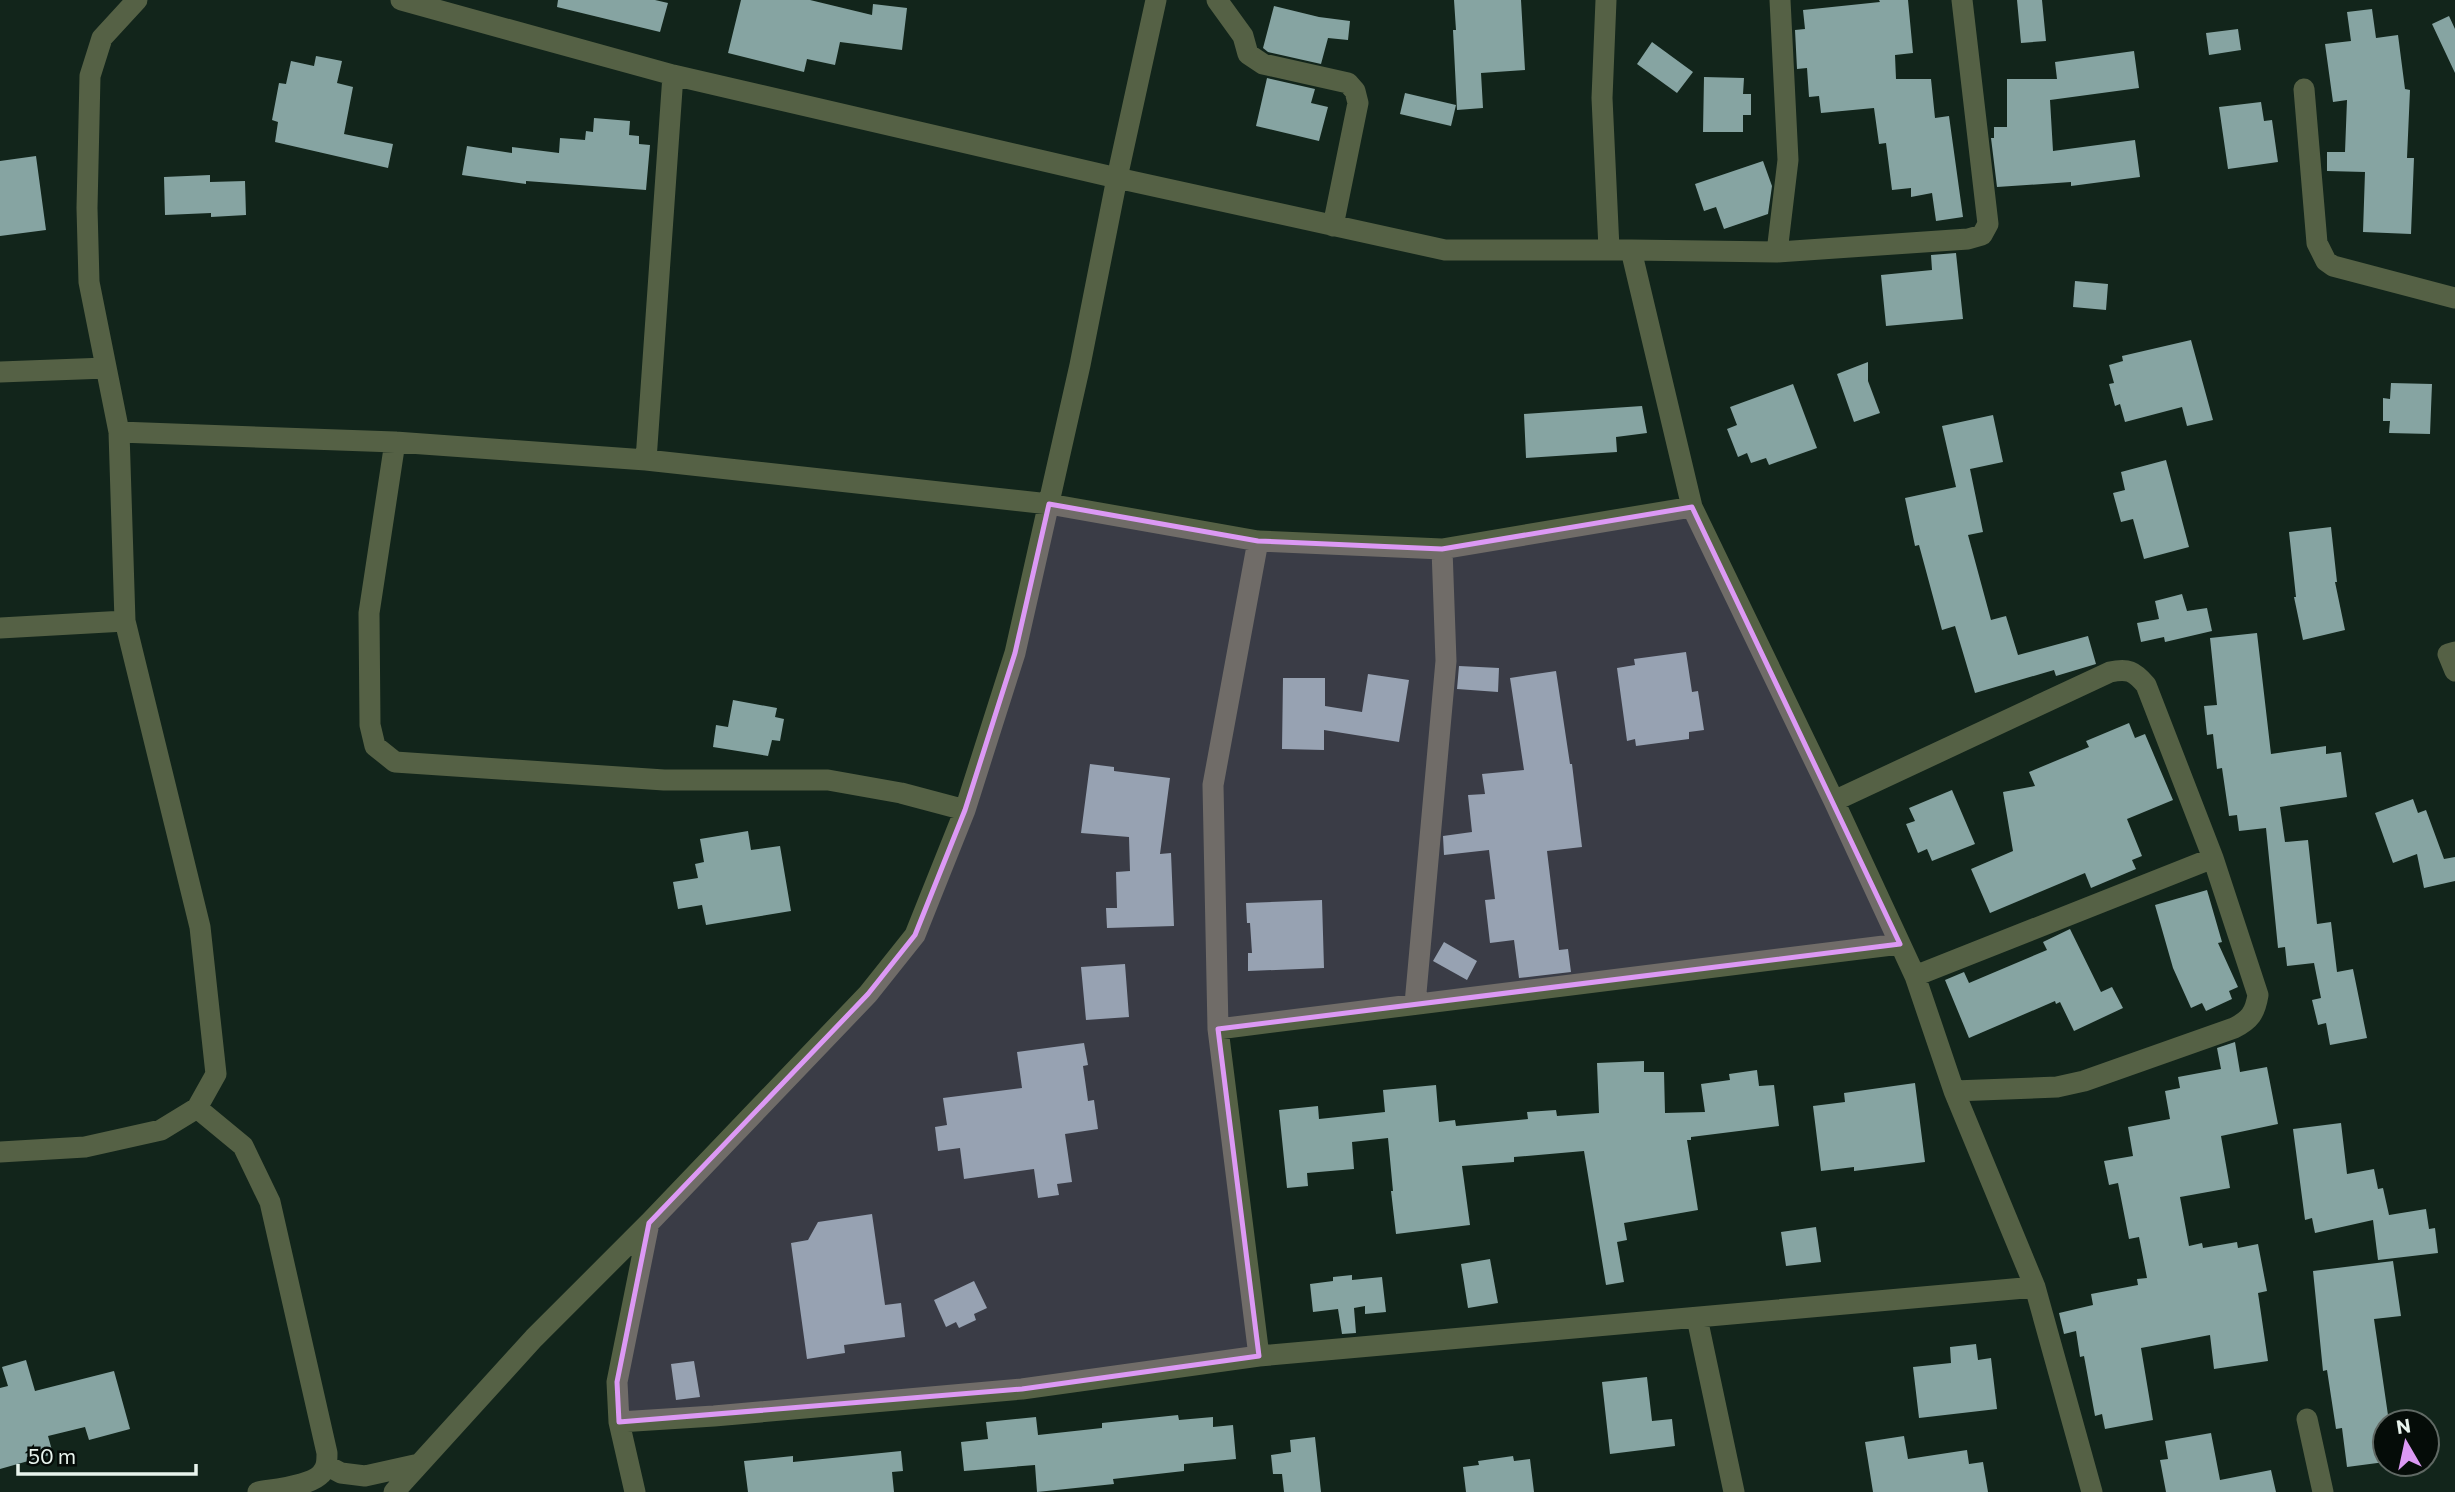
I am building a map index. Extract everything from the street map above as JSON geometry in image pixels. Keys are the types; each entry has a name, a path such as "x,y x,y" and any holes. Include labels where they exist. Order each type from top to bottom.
{"street":[{"path":"0,1152 85,1147 161,1130 197,1108 216,1074 200,927 125,621 119,432 89,282 87,208 90,76 102,38 136,0"},
{"path":"401,0 673,75 1117,178 1445,250 1777,251 1968,239 1982,235 1987,224 1962,0"},
{"path":"394,1492 534,1338 649,1223 868,994 915,935 965,810 1015,653 1156,0"},
{"path":"1217,0 1243,36 1248,54 1262,64 1348,83 1354,91 1358,103 1333,226"},
{"path":"1606,0 1602,98 1609,249"},
{"path":"1777,251 1788,160 1780,0"},
{"path":"646,460 673,75"},
{"path":"2304,89 2317,243 2326,261 2333,266 2455,298"},
{"path":"1631,250 1692,507 1915,976 1954,1091 2035,1287 2092,1492"},
{"path":"0,372 106,368"},
{"path":"119,432 395,442 646,460 1049,504 1258,541 1442,549 1692,507"},
{"path":"395,442 369,613 370,725 375,746 395,762 664,780 828,780 901,793 965,810"},
{"path":"1258,541 1213,785 1218,1029 1259,1356"},
{"path":"1415,1004 1446,661 1442,549"},
{"path":"0,628 125,621"},
{"path":"2455,652 2448,654 2455,671"},
{"path":"1834,801 2110,672 2124,669 2135,671 2146,685 2213,858 2258,995 2256,1011 2234,1028 2084,1081 2057,1087 1954,1091"},
{"path":"1915,976 2213,858"},
{"path":"1218,1029 1900,944"},
{"path":"197,1108 243,1146 270,1202 327,1453 327,1465 320,1476 299,1485 257,1492"},
{"path":"635,1492 619,1422 617,1382 649,1223"},
{"path":"619,1422 1022,1389 1259,1356 2035,1287"},
{"path":"1697,1318 1734,1492"},
{"path":"2307,1419 2323,1492"},
{"path":"327,1465 341,1474 365,1476 419,1464"}],"highlighted area":[{"path":"1049,504 1258,541 1442,549 1692,507 1900,944 1218,1029 1259,1356 1022,1389 619,1422 617,1382 649,1223 868,994 915,935 965,810 1015,653"}],"building":[{"path":"558,0 655,0 668,3 660,32 557,7"},
{"path":"741,0 810,0 872,15 873,4 907,8 902,50 840,42 835,65 807,59 804,72 728,53"},
{"path":"1454,0 1521,0 1525,70 1481,73 1483,108 1457,110"},
{"path":"1879,0 1908,0 1913,53 1895,55 1896,79 1931,79 1935,118 1949,116 1963,217 1936,221 1932,193 1911,197 1911,188 1892,190 1886,143 1879,144 1874,108 1821,113 1819,96 1809,97 1807,68 1797,69 1795,30 1805,29 1803,10 1880,2"},
{"path":"2017,0 2042,0 2046,41 2021,43"},
{"path":"1274,6 1350,21 1348,40 1328,38 1321,64 1268,52 1263,48"},
{"path":"2372,9 2376,38 2398,35 2405,89 2410,90 2407,158 2414,158 2411,234 2363,232 2365,172 2327,171 2327,152 2345,152 2347,100 2333,102 2325,44 2351,41 2347,12"},
{"path":"2449,16 2455,29 2455,73 2432,24"},
{"path":"2238,29 2241,50 2209,55 2206,33"},
{"path":"1652,42 1693,72 1677,93 1637,64"},
{"path":"2134,51 2139,88 2050,100 2053,151 2135,140 2140,177 2071,186 2071,182 1997,187 1991,138 1994,138 1994,127 2007,127 2007,79 2057,79 2055,62"},
{"path":"316,56 342,61 337,83 353,87 344,134 393,144 388,168 275,142 278,122 272,120 279,83 286,84 291,61 314,66"},
{"path":"1704,77 1744,78 1743,94 1751,94 1751,115 1743,115 1743,132 1703,132"},
{"path":"1267,78 1315,89 1311,103 1328,107 1319,141 1256,126"},
{"path":"1405,93 1456,105 1451,126 1400,114"},
{"path":"2261,102 2264,121 2272,120 2278,162 2228,169 2219,107"},
{"path":"594,118 630,121 629,135 639,136 639,144 650,145 646,190 526,181 526,184 462,175 467,146 512,153 512,147 559,153 560,138 585,140 586,131 593,132"},
{"path":"36,156 46,230 0,236 0,161"},
{"path":"1763,161 1772,186 1768,214 1724,229 1716,207 1704,211 1695,184"},
{"path":"210,175 210,182 245,181 246,215 165,215 164,177"},
{"path":"1956,253 1963,319 1886,326 1881,275 1932,270 1931,255"},
{"path":"2075,281 2108,284 2106,310 2073,307"},
{"path":"2191,340 2213,420 2187,426 2182,407 2125,422 2120,404 2115,406 2109,384 2114,383 2109,365 2123,361 2122,356"},
{"path":"1868,362 1868,381 1880,413 1854,422 1837,374"},
{"path":"2391,383 2432,384 2430,434 2389,433 2390,421 2383,421 2383,398 2390,399"},
{"path":"1793,384 1817,448 1769,465 1766,458 1751,463 1747,453 1738,457 1727,429 1737,425 1730,407"},
{"path":"1642,406 1647,433 1616,437 1617,452 1526,458 1524,414"},
{"path":"1993,415 2003,462 1970,469 1983,532 1968,535 1991,620 2006,616 2018,655 2088,636 2096,664 2056,676 2054,670 1975,693 1955,626 1942,630 1919,545 1915,546 1905,498 1956,487 1942,426"},
{"path":"2166,460 2189,547 2144,559 2133,519 2121,522 2113,493 2125,490 2121,472"},
{"path":"2331,527 2335,582 2345,630 2303,640 2294,597 2289,532"},
{"path":"2182,594 2187,611 2207,608 2212,631 2165,642 2164,637 2141,642 2137,623 2159,619 2155,601"},
{"path":"2257,633 2271,754 2326,746 2326,754 2341,752 2347,797 2280,807 2285,842 2308,840 2317,924 2331,922 2337,972 2353,969 2367,1038 2330,1045 2326,1023 2318,1025 2312,1000 2321,998 2314,963 2287,966 2285,947 2278,948 2266,828 2239,831 2237,815 2229,816 2222,768 2217,769 2213,734 2207,735 2204,706 2217,705 2210,638"},
{"path":"1686,652 1692,692 1698,691 1704,730 1689,732 1689,739 1636,746 1635,739 1627,741 1617,668 1635,665 1634,659"},
{"path":"1459,666 1499,668 1498,692 1457,689"},
{"path":"1556,671 1572,764 1582,847 1547,851 1559,950 1568,949 1571,972 1519,978 1514,940 1490,943 1485,900 1495,899 1489,850 1444,855 1443,836 1472,832 1468,795 1485,794 1482,774 1524,770 1510,678"},
{"path":"1368,674 1409,680 1399,742 1324,730 1324,750 1282,749 1283,678 1325,678 1325,706 1362,712"},
{"path":"733,700 777,708 775,717 784,719 780,741 772,740 768,756 713,747 716,725 728,727"},
{"path":"2129,723 2135,738 2145,734 2173,800 2127,819 2142,856 2132,860 2136,869 2091,888 2085,873 1990,913 1971,869 2013,851 2003,792 2035,786 2029,772 2089,747 2086,741"},
{"path":"1090,764 1114,767 1114,771 1170,778 1160,854 1171,853 1174,926 1107,928 1106,908 1117,908 1116,872 1130,871 1129,837 1081,833"},
{"path":"1952,790 1975,844 1932,861 1927,849 1918,853 1906,824 1915,821 1909,808"},
{"path":"2413,799 2418,813 2426,810 2444,859 2455,857 2455,881 2424,888 2417,854 2393,863 2375,813"},
{"path":"748,831 751,850 780,846 791,911 706,925 702,905 678,909 673,882 698,878 695,864 704,862 700,839"},
{"path":"2207,890 2222,942 2218,943 2238,987 2229,991 2232,999 2206,1011 2202,1003 2191,1008 2173,968 2155,905"},
{"path":"1322,900 1324,968 1248,971 1248,953 1252,953 1246,903"},
{"path":"2070,929 2101,992 2112,987 2123,1008 2074,1031 2060,1002 2056,1004 2055,1001 1969,1038 1945,980 1964,972 1969,983 2047,950 2043,942"},
{"path":"1444,942 1477,961 1467,980 1433,961"},
{"path":"1125,964 1129,1017 1086,1020 1081,967"},
{"path":"2235,1042 2240,1072 2267,1067 2278,1124 2221,1136 2230,1188 2180,1197 2189,1246 2202,1243 2203,1248 2237,1242 2238,1248 2258,1244 2267,1291 2258,1293 2268,1361 2214,1369 2210,1335 2141,1348 2153,1420 2105,1429 2102,1414 2095,1416 2084,1356 2080,1357 2076,1331 2064,1334 2059,1313 2093,1305 2091,1294 2138,1285 2137,1279 2147,1278 2139,1237 2129,1239 2118,1183 2109,1185 2104,1161 2133,1156 2128,1127 2170,1119 2165,1091 2180,1088 2178,1077 2221,1069 2217,1048"},
{"path":"1084,1043 1088,1065 1083,1066 1088,1101 1094,1100 1098,1129 1065,1134 1072,1182 1057,1184 1059,1195 1038,1198 1034,1169 964,1179 960,1148 938,1151 935,1127 947,1125 943,1098 1022,1088 1017,1052"},
{"path":"1644,1061 1644,1072 1664,1072 1665,1113 1705,1112 1701,1084 1730,1080 1729,1074 1757,1070 1759,1086 1774,1085 1779,1126 1691,1137 1691,1140 1687,1140 1698,1210 1624,1223 1627,1240 1617,1242 1624,1282 1606,1285 1584,1151 1514,1157 1514,1162 1462,1166 1470,1225 1396,1234 1388,1138 1352,1142 1354,1169 1307,1173 1308,1186 1287,1188 1279,1110 1318,1106 1319,1119 1385,1112 1383,1090 1436,1085 1439,1122 1455,1120 1456,1126 1528,1119 1527,1112 1556,1110 1557,1116 1599,1113 1597,1063"},
{"path":"1915,1083 1925,1162 1854,1171 1854,1167 1821,1171 1813,1106 1845,1102 1844,1093"},
{"path":"2341,1123 2347,1174 2374,1169 2378,1189 2383,1188 2389,1215 2426,1209 2429,1229 2435,1228 2438,1253 2378,1260 2373,1220 2315,1233 2312,1218 2305,1220 2293,1129"},
{"path":"872,1214 885,1305 901,1303 905,1337 844,1345 845,1353 807,1359 791,1243 808,1240 818,1222"},
{"path":"1816,1227 1821,1262 1786,1266 1781,1232"},
{"path":"1490,1259 1498,1303 1468,1308 1461,1264"},
{"path":"2393,1261 2401,1316 2374,1319 2387,1408 2371,1408 2371,1464 2347,1467 2342,1428 2336,1429 2327,1370 2323,1371 2313,1271"},
{"path":"1352,1275 1352,1280 1382,1277 1386,1312 1365,1314 1365,1306 1354,1308 1356,1333 1342,1334 1338,1309 1313,1312 1310,1284"},
{"path":"974,1281 987,1308 974,1314 976,1320 959,1328 956,1322 946,1327 934,1300"},
{"path":"1976,1344 1978,1360 1991,1358 1997,1409 1919,1418 1913,1367 1951,1363 1950,1347"},
{"path":"26,1360 35,1391 114,1371 130,1429 89,1440 85,1427 48,1436 53,1454 0,1469 0,1388 8,1386 2,1367"},
{"path":"694,1361 700,1397 676,1400 671,1364"},
{"path":"1647,1377 1652,1421 1672,1419 1675,1446 1610,1454 1602,1382"},
{"path":"1178,1415 1179,1420 1213,1417 1213,1427 1233,1425 1236,1459 1184,1464 1184,1471 1113,1479 1114,1484 1037,1492 1035,1465 964,1471 961,1442 988,1439 986,1422 1036,1417 1038,1435 1102,1428 1102,1423"},
{"path":"2211,1433 2220,1480 2271,1470 2276,1492 2166,1492 2160,1460 2168,1459 2165,1441"},
{"path":"1904,1436 1908,1459 1967,1450 1969,1464 1983,1462 1988,1492 1873,1492 1865,1442"},
{"path":"1315,1437 1321,1492 1284,1492 1282,1474 1273,1474 1271,1455 1291,1452 1290,1440"},
{"path":"901,1451 903,1471 892,1472 894,1492 748,1492 744,1461 793,1456 793,1462"},
{"path":"1513,1456 1514,1461 1530,1459 1534,1492 1466,1492 1463,1467 1479,1465 1478,1461"}]}
